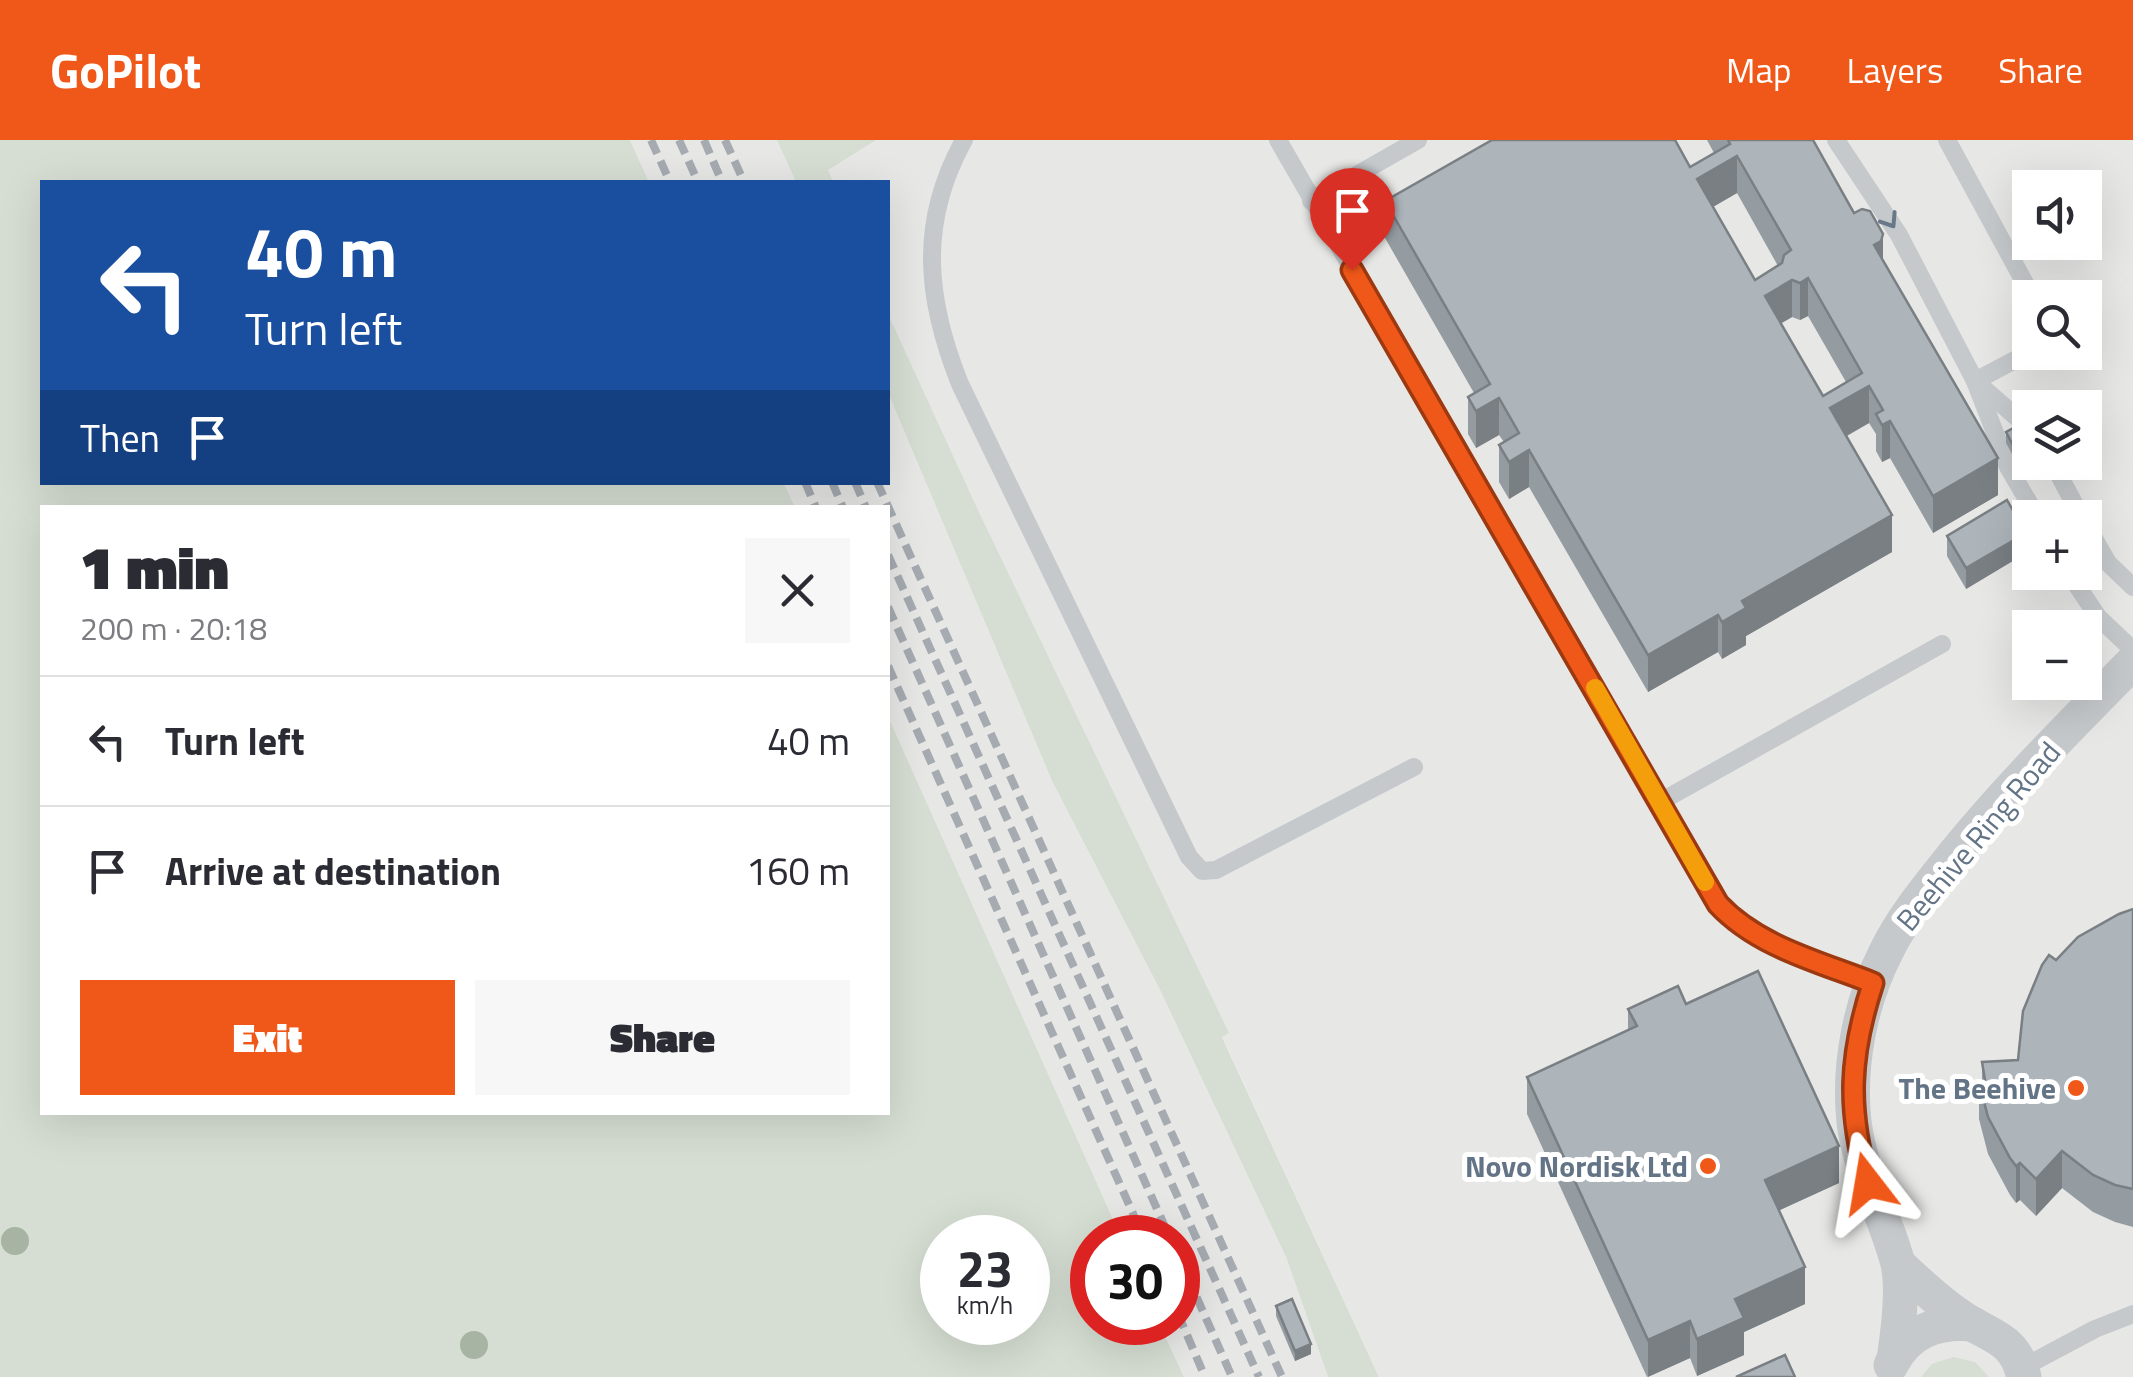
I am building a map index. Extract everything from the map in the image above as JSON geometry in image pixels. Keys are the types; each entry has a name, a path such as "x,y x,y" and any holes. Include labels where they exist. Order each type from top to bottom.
{"street":[{"name":"Beehive Ring Road","path":"1890,1368 1899,1310 1898,1265 1860,1156 1852,1103 1857,1041 1873,983 1890,943 1930,884 2009,788 2133,662"},
{"path":"1898,1265 1973,1324 2002,1340 2023,1373"},
{"name":"Beehive Ring Road","path":"1890,1368 1908,1341 1927,1328 1948,1323 1973,1324"}],"lane":[{"path":"964,140 945,183 934,230 932,287 941,334 960,384 1196,866 1209,872 1225,866 1414,766"},
{"path":"1278,140 1707,885 1729,916 1752,932 1873,983"},
{"path":"1312,200 1418,140"},
{"path":"1836,140 1899,235 1976,382 2008,467 2027,500"},
{"path":"1947,140 2023,280"},
{"path":"1976,382 2012,362"},
{"path":"1976,382 2012,413"},
{"path":"2102,552 2133,588"},
{"path":"2080,590 2098,617 2133,650"},
{"path":"1660,802 1942,644"},
{"path":"2023,1373 2095,1329 2133,1314"}],"shaded area":[{"path":"0,140 630,140 648,180 40,180 40,485 784,485 794,505 40,505 40,1115 890,1115 890,720 1111,1215 1070,1215 1070,1345 1169,1345 1184,1377 0,1377"},
{"path":"630,140 2133,140 2133,1377 1379,1377 1228,1049 890,375 890,180 648,180"},
{"path":"777,140 876,140 828,170 832,180 795,180"},
{"path":"890,318 1229,1033 1222,1037 1379,1377 1328,1377 1286,1257 1160,990 1052,781 890,398"},
{"path":"890,398 1052,781 1160,990 1286,1257 1328,1377 1184,1377 1169,1345 1200,1345 1200,1215 1111,1215 890,720 890,505 794,505 784,485 890,485"},
{"path":"1953,1357 1975,1362 1989,1377 1921,1377 1932,1364"}],"building":[{"path":"1492,140 1675,140 1690,167 1730,144 1728,140 1813,140 1854,213 1870,211 1883,234 1874,245 1998,458 1933,496 1890,421 1882,425 1876,414 1883,410 1869,386 1830,408 1892,515 1742,601 1746,608 1722,622 1718,615 1648,655 1529,450 1509,462 1499,445 1519,433 1499,398 1476,411 1468,397 1490,384 1385,201","holes":["1737,156 1791,250 1782,263 1755,280 1697,179","1808,278 1862,373 1823,396 1765,296 1792,280 1800,283"]},
{"path":"2007,500 2012,509 2012,541 1966,568 1947,536"},
{"name":"The Beehive","path":"2133,909 2133,1189 2093,1175 2062,1151 2036,1179 2020,1163 2016,1166 1988,1117 1979,1082 1985,1080 1982,1062 2018,1060 2023,1011 2049,955 2056,960 2078,937"},
{"path":"1758,971 1839,1146 1765,1180 1805,1267 1735,1299 1744,1318 1697,1339 1690,1321 1648,1340 1527,1077 1637,1026 1628,1009 1678,986 1686,1004"},
{"path":"1292,1299 1311,1344 1295,1351 1276,1306"},
{"path":"1785,1355 1795,1377 1736,1377"}],"railway":[{"path":"651,140 669,180"},
{"path":"679,140 697,180"},
{"path":"704,140 721,180"},
{"path":"725,140 743,180"},
{"path":"806,485 815,505"},
{"path":"833,485 842,505"},
{"path":"856,485 865,505"},
{"path":"878,485 887,505"},
{"path":"890,511 1282,1377"},
{"path":"890,559 1259,1377"},
{"path":"890,611 1160,1215"},
{"path":"890,670 1134,1215"},
{"path":"1200,1305 1232,1377"},
{"path":"1191,1345 1205,1377"}],"slow traffic":[{"path":"1595,688 1705,882"}],"place":[{"name":"The Beehive","path":"2076,1088"},
{"name":"Novo Nordisk Ltd","path":"1708,1166"}],"route":[{"path":"1352,270 1718,904 1739,924 1770,942 1873,983 1862,1016 1852,1075 1855,1127 1868,1183"}]}
